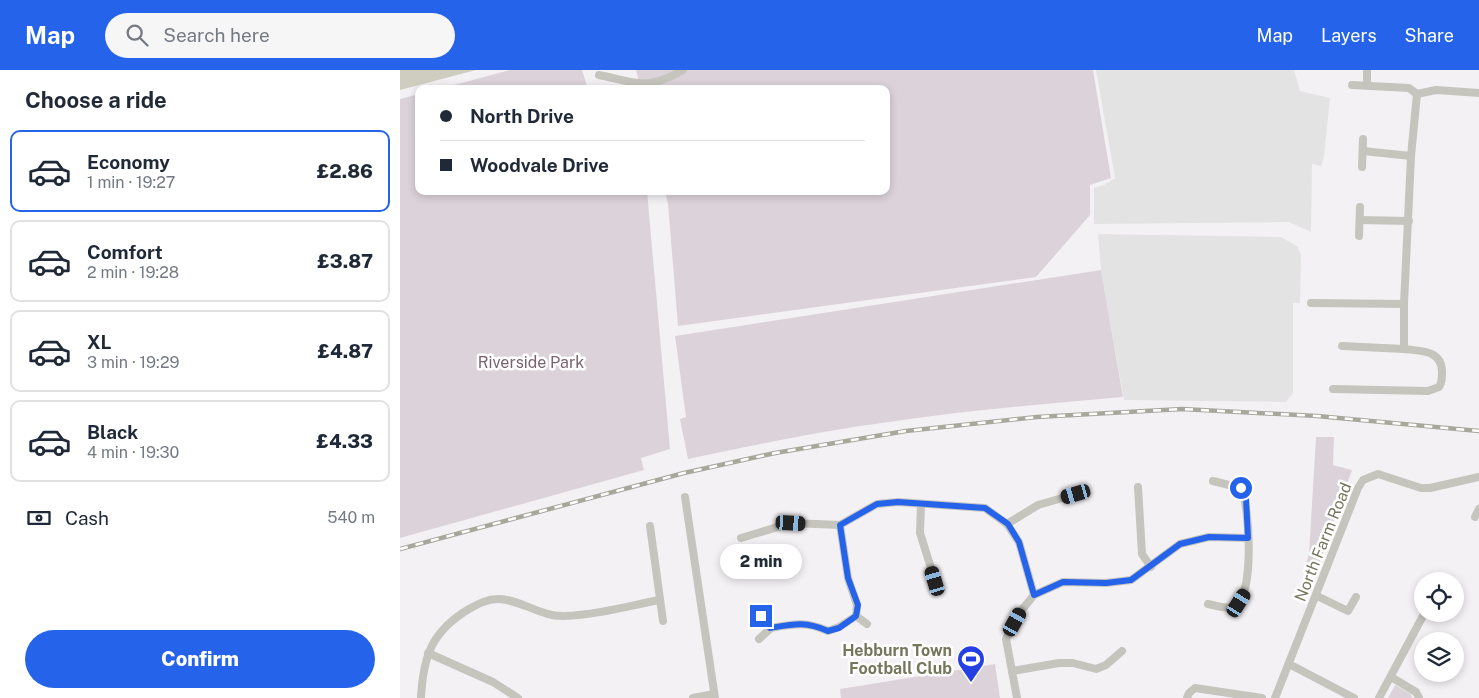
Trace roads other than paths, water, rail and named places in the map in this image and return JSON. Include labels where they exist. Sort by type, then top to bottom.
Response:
[{"type":"street","points":[[599,75],[639,85],[657,83],[683,70]]},
{"type":"street","points":[[1367,70],[1367,86]]},
{"type":"street","points":[[1352,85],[1409,88],[1417,94],[1436,90],[1479,93]]},
{"type":"street","points":[[1404,348],[1404,304],[1411,156],[1417,94]]},
{"type":"street","points":[[1362,167],[1363,138]]},
{"type":"street","points":[[1363,151],[1411,156]]},
{"type":"street","points":[[1359,236],[1360,207]]},
{"type":"street","points":[[1360,220],[1409,222]]},
{"type":"street","points":[[1311,303],[1404,304]]},
{"type":"street","points":[[1333,389],[1428,391],[1439,388],[1442,371],[1438,357],[1432,353],[1404,348],[1342,346]]},
{"type":"street","name":"North Farm Road","points":[[1275,698],[1317,596],[1358,488],[1363,480],[1378,474],[1421,488],[1430,488],[1479,477]]},
{"type":"street","points":[[1208,604],[1225,608],[1239,603],[1245,593],[1248,538],[1246,498],[1241,488],[1213,481]]},
{"type":"street","points":[[1138,488],[1142,554],[1151,567]]},
{"type":"street","points":[[1008,524],[1038,505],[1076,494]]},
{"type":"street","points":[[685,497],[714,696],[693,698]]},
{"type":"street","points":[[740,538],[791,523],[840,525],[877,504],[898,502],[985,508],[1008,524],[1019,542],[1034,595]]},
{"type":"street","points":[[921,505],[920,533],[937,587]]},
{"type":"street","points":[[1475,517],[1479,509]]},
{"type":"street","points":[[759,639],[770,628],[801,623],[812,624],[828,631],[839,628],[856,616],[858,605],[848,578],[840,525]]},
{"type":"street","points":[[650,526],[663,621]]},
{"type":"street","points":[[1017,698],[1006,639],[1021,612],[1034,595],[1063,582],[1106,583],[1131,580],[1180,544],[1209,537],[1248,538]]},
{"type":"street","points":[[1317,596],[1348,611],[1356,597]]},
{"type":"street","points":[[421,698],[422,671],[428,653],[441,630],[459,615],[481,602],[498,599],[563,617],[659,600]]},
{"type":"street","points":[[761,616],[770,628]]},
{"type":"street","points":[[856,616],[867,624]]},
{"type":"street","points":[[1379,698],[1420,622]]},
{"type":"street","points":[[1012,671],[1059,663],[1073,663],[1096,669],[1106,665],[1122,651]]},
{"type":"street","points":[[428,653],[493,682],[518,698]]},
{"type":"street","points":[[1289,664],[1354,698]]},
{"type":"street","points":[[1390,677],[1416,692],[1419,698]]},
{"type":"street","points":[[1187,698],[1195,688],[1262,698]]},
{"type":"railway","points":[[400,549],[684,473],[775,453],[906,431],[1037,417],[1182,409],[1317,416],[1479,431]]},
{"type":"place","name":"Hebburn Town Football Club","points":[[971,683]]},
{"type":"park label","name":"Riverside Park","points":[[531,362]]}]
